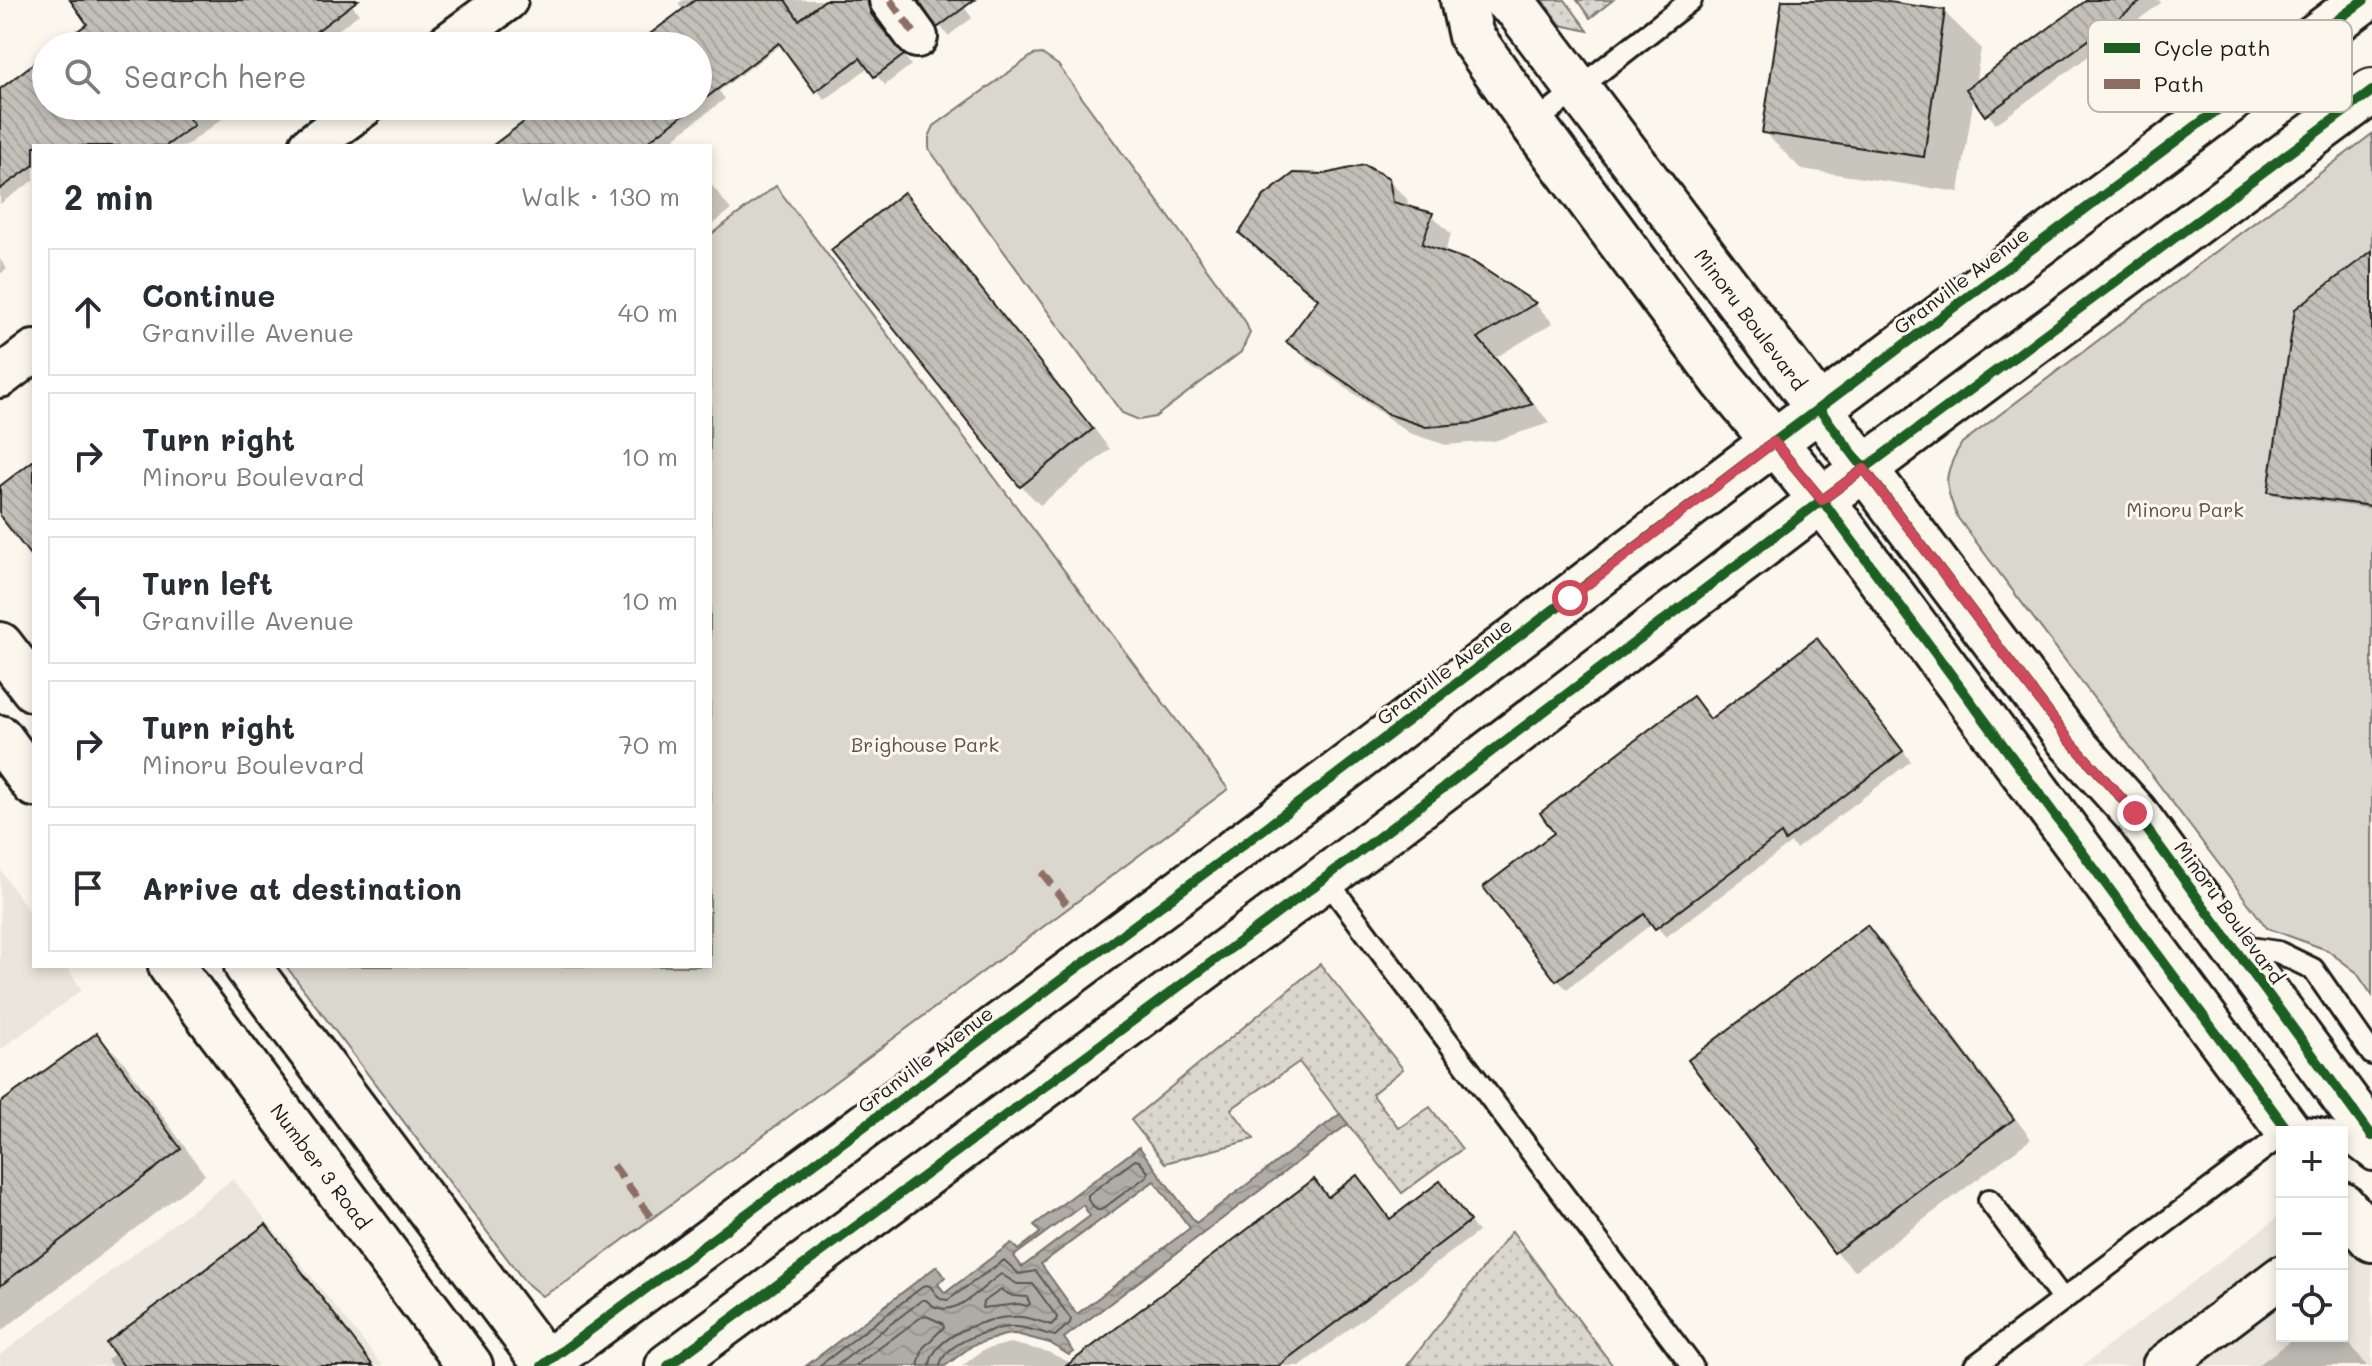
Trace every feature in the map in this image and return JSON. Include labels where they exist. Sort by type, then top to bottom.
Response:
[{"type":"main road","points":[[1463,0],[1471,36],[1533,124],[1723,380],[1822,500],[2282,1126]]},
{"type":"main road","name":"Minoru Boulevard","points":[[1506,0],[1517,8],[2070,741],[2135,813],[2372,1136]]},
{"type":"main road","name":"Granville Avenue","points":[[2337,20],[2364,0]]},
{"type":"main road","points":[[2352,106],[2372,91]]},
{"type":"main road","name":"Granville Avenue","points":[[545,1365],[1318,788],[2215,112]]},
{"type":"main road","points":[[668,1366],[1325,878],[1822,500],[2344,112]]},
{"type":"main road","points":[[0,645],[32,686]]},
{"type":"main road","points":[[0,738],[32,781]]},
{"type":"main road","name":"Number 3 Road","points":[[172,968],[470,1366]]},
{"type":"main road","points":[[248,968],[545,1365]]},
{"type":"street","points":[[464,32],[507,0]]},
{"type":"street","points":[[890,0],[917,37]]},
{"type":"street","points":[[313,144],[345,120]]},
{"type":"street","points":[[0,377],[32,353]]},
{"type":"street","points":[[2163,1366],[2276,1281]]},
{"type":"lane","points":[[1533,124],[1691,0]]},
{"type":"lane","points":[[1325,878],[1692,1366]]},
{"type":"lane","points":[[2232,946],[2278,952],[2313,969],[2372,1054]]},
{"type":"lane","points":[[1975,1366],[2276,1140]]},
{"type":"lane","points":[[2348,1142],[2372,1160]]},
{"type":"lane","points":[[1989,1200],[2063,1300]]},
{"type":"shaded area","points":[[0,869],[32,916],[32,968],[67,968],[82,990],[0,1050]]},
{"type":"shaded area","points":[[233,1179],[383,1366],[0,1366],[0,1355]]},
{"type":"shaded area","points":[[2276,1219],[2276,1342],[2348,1342],[2348,1227],[2372,1255],[2372,1366],[2082,1366]]},
{"type":"green space","points":[[1542,0],[1565,0],[1588,31],[1561,25]]},
{"type":"green space","points":[[1577,0],[1613,0],[1590,18]]},
{"type":"green space","points":[[1042,54],[1058,65],[1245,321],[1250,333],[1241,352],[1155,417],[1139,420],[1122,413],[929,149],[929,137],[934,126],[1033,55]]},
{"type":"green space","name":"Minoru Park","points":[[2372,134],[2372,995],[2356,972],[2327,950],[2267,928],[1958,518],[1947,479],[1951,463],[1962,443]]},
{"type":"green space","name":"Brighouse Park","points":[[776,186],[1228,789],[568,1281],[542,1296],[525,1282],[288,968],[712,968],[712,234]]},
{"type":"green space","points":[[1320,964],[1403,1069],[1372,1094],[1399,1128],[1430,1107],[1462,1149],[1402,1193],[1299,1062],[1231,1109],[1254,1139],[1165,1163],[1131,1120]]},
{"type":"green space","points":[[1512,1231],[1613,1366],[1407,1366]]},
{"type":"water","points":[[1340,1114],[1348,1124],[1064,1338],[1074,1352],[1069,1355],[1050,1343],[1016,1334],[973,1345],[945,1366],[806,1366],[937,1266],[945,1277],[938,1284],[945,1293],[1011,1243],[1018,1250],[1040,1233],[1034,1225],[1139,1147],[1196,1223]],"holes":[[[1154,1181],[1190,1228],[1077,1314],[1041,1264]],[[1083,1205],[1090,1216],[1022,1267],[1014,1256]]]},
{"type":"building","points":[[70,0],[358,0],[316,32],[76,32],[87,24]]},
{"type":"building","points":[[695,0],[785,0],[799,20],[825,0],[867,0],[871,14],[904,55],[874,77],[860,58],[815,92],[779,43],[712,93],[712,32],[653,32]]},
{"type":"building","points":[[918,0],[974,0],[937,28]]},
{"type":"building","points":[[1782,0],[1875,0],[1945,10],[1924,157],[1762,133]]},
{"type":"building","points":[[2087,0],[2143,0],[2116,20],[2088,20],[2088,40],[1985,116],[1966,89]]},
{"type":"building","points":[[32,65],[32,120],[190,120],[194,125],[169,144],[32,144],[32,166],[0,189],[0,89]]},
{"type":"building","points":[[526,120],[676,120],[645,144],[495,144]]},
{"type":"building","points":[[1364,165],[1389,178],[1393,202],[1433,213],[1422,244],[1473,262],[1536,303],[1478,338],[1533,404],[1474,423],[1426,427],[1388,414],[1286,342],[1318,299],[1239,233],[1264,196],[1294,173],[1324,174]]},
{"type":"building","points":[[904,192],[1093,429],[1020,487],[831,250]]},
{"type":"building","points":[[2372,251],[2372,506],[2268,492],[2295,309]]},
{"type":"building","points":[[32,462],[32,557],[0,516],[0,486]]},
{"type":"building","points":[[1817,638],[1903,751],[1785,841],[1781,834],[1655,929],[1644,914],[1556,981],[1483,887],[1554,833],[1540,813],[1693,696],[1710,719]]},
{"type":"building","points":[[1867,925],[2014,1119],[1834,1253],[1688,1060]]},
{"type":"building","points":[[97,1033],[181,1149],[0,1286],[0,1103]]},
{"type":"building","points":[[1357,1175],[1390,1219],[1440,1181],[1470,1221],[1278,1366],[1066,1366],[1314,1179],[1328,1197]]},
{"type":"building","points":[[266,1224],[373,1366],[124,1366],[106,1343]]},
{"type":"marked path","points":[[890,0],[917,37]]},
{"type":"marked path","points":[[1042,872],[1071,910]]},
{"type":"marked path","points":[[613,1165],[654,1221]]},
{"type":"cycle path","points":[[2337,20],[2364,0]]},
{"type":"cycle path","points":[[2352,106],[2372,91]]},
{"type":"cycle path","points":[[542,1366],[1331,779],[2215,112]]},
{"type":"cycle path","points":[[668,1366],[1325,878],[1822,500],[2344,112]]},
{"type":"cycle path","points":[[1819,409],[2070,741],[2135,813],[2372,1136]]},
{"type":"cycle path","points":[[1774,442],[1822,500],[2285,1126]]},
{"type":"route","points":[[1570,598],[1774,442],[1822,500],[1864,469],[2070,741],[2135,813]]}]
